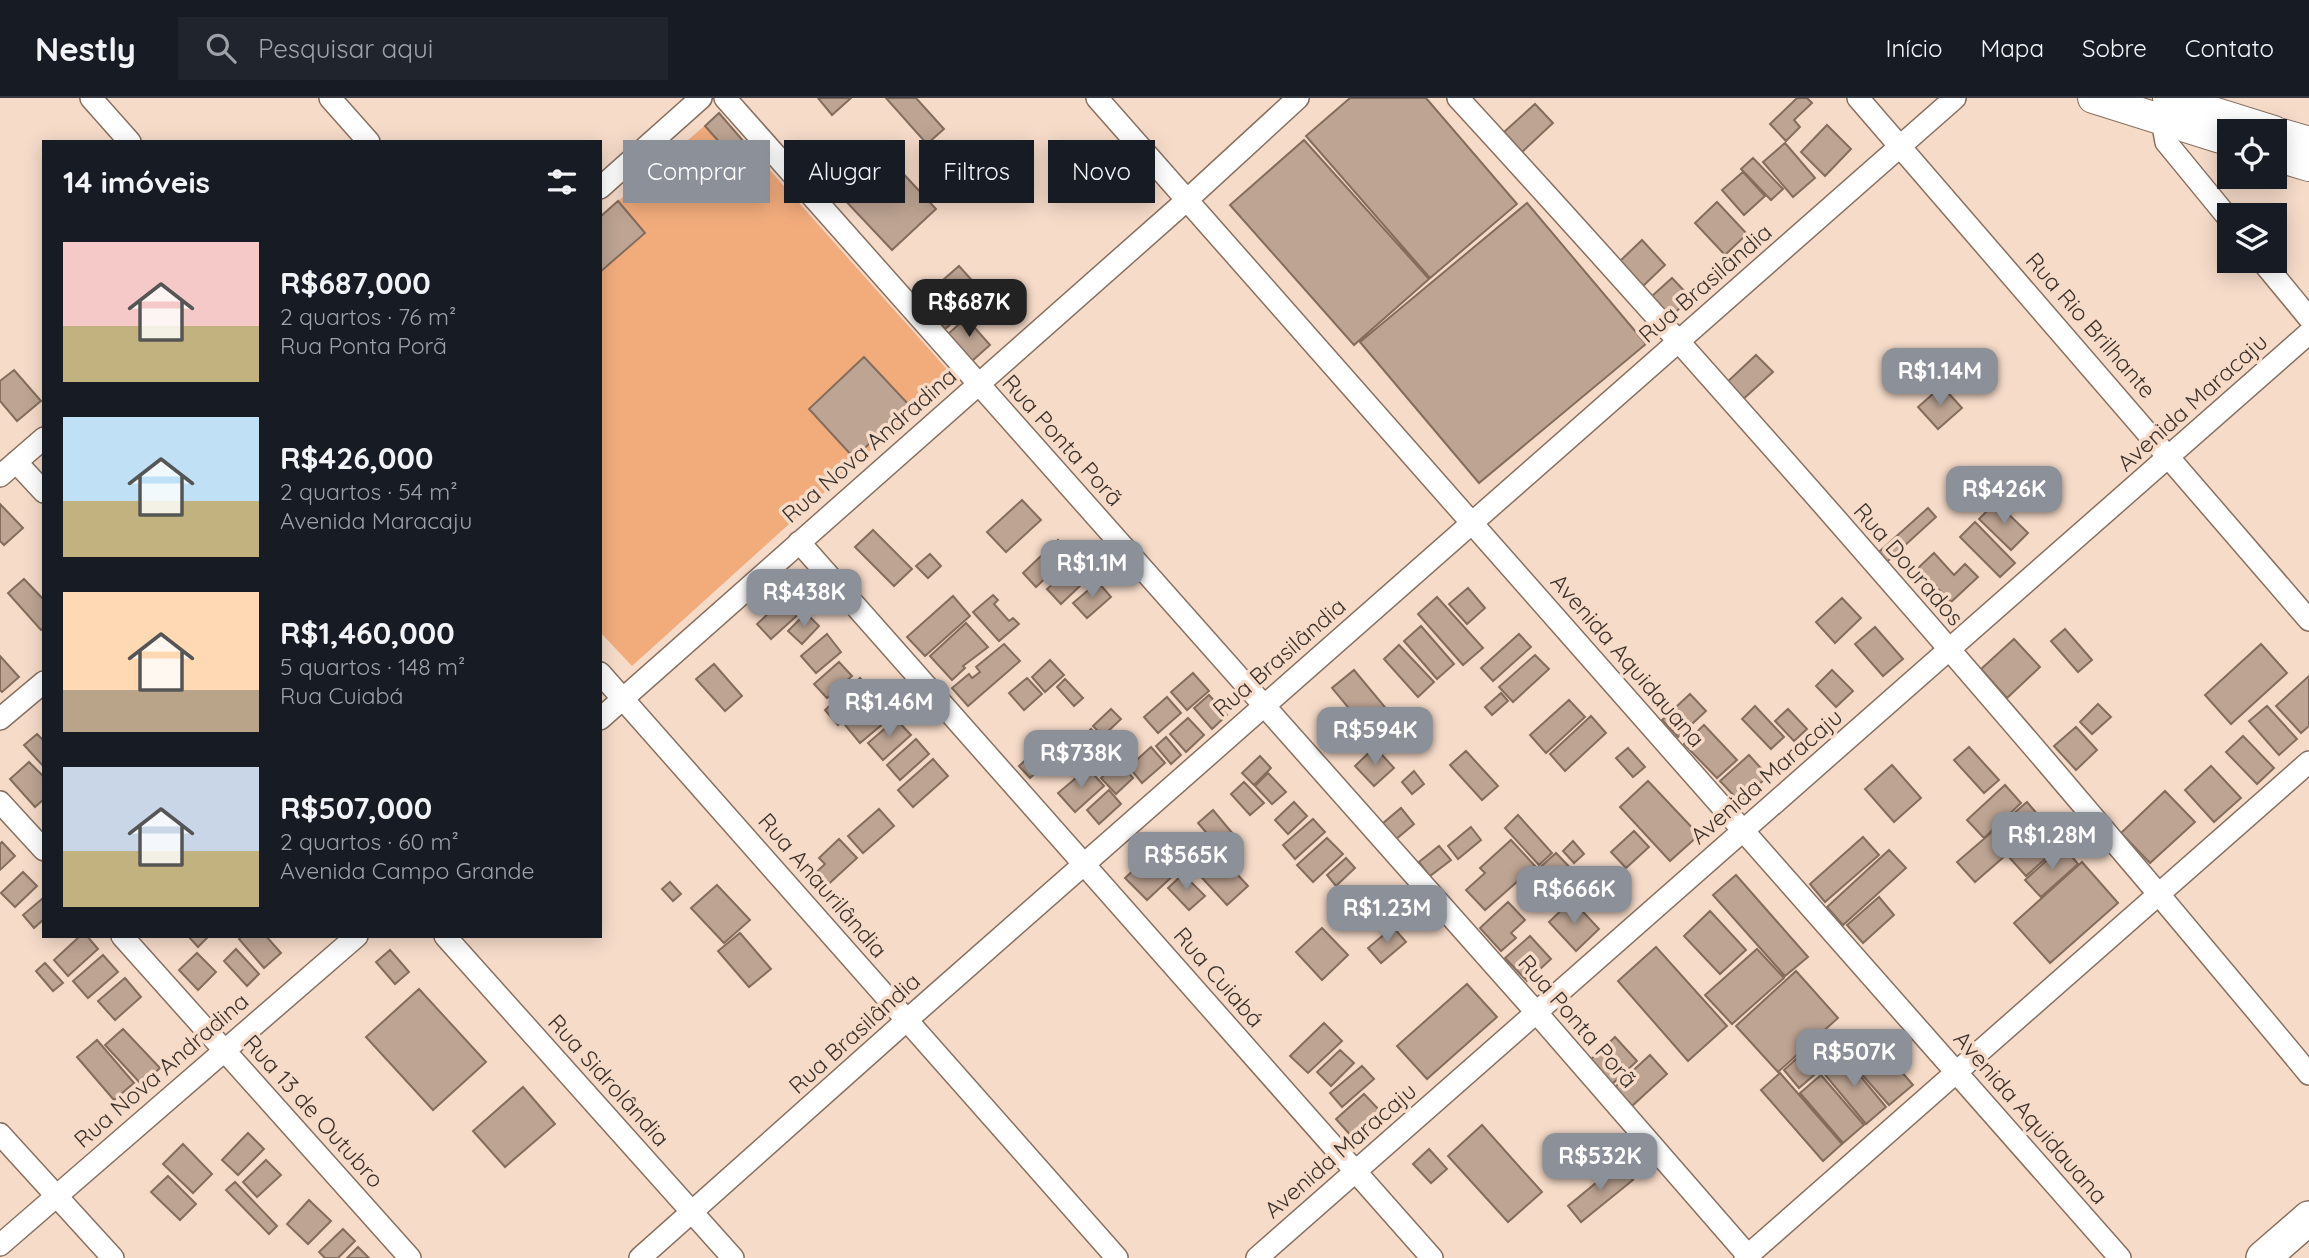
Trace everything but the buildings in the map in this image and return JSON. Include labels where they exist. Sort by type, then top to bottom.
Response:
[{"type":"main road","points":[[2263,1258],[2309,1218]]},
{"type":"street","points":[[91,98],[128,140]]},
{"type":"street","points":[[330,98],[367,140]]},
{"type":"street","points":[[602,186],[701,98]]},
{"type":"street","name":"Rua Ponta Porã","points":[[725,98],[1536,1012],[1747,1257]]},
{"type":"street","name":"Avenida Aquidauana","points":[[1097,98],[2119,1258]]},
{"type":"street","name":"Rua Nova Andradina","points":[[602,717],[1187,200],[1298,98]]},
{"type":"street","name":"Rua Dourados","points":[[1458,98],[1679,341],[1949,650],[2309,1074]]},
{"type":"street","name":"Rua Rio Brilhante","points":[[1858,98],[2309,620]]},
{"type":"street","name":"Rua Brasilândia","points":[[640,1258],[1955,98]]},
{"type":"street","points":[[2093,98],[2165,105],[2224,119]]},
{"type":"street","points":[[2165,105],[2217,134]]},
{"type":"street","points":[[2165,105],[2166,142],[2217,204]]},
{"type":"street","points":[[2287,135],[2309,142]]},
{"type":"street","points":[[2287,160],[2309,166]]},
{"type":"street","points":[[2272,273],[2309,318]]},
{"type":"street","name":"Avenida Maracaju","points":[[1257,1258],[2309,332]]},
{"type":"street","points":[[42,440],[8,469],[42,491]]},
{"type":"street","name":"Rua Cuiabá","points":[[799,542],[1432,1258]]},
{"type":"street","name":"Rua Anaurilândia","points":[[602,675],[1117,1258]]},
{"type":"street","points":[[0,719],[42,684]]},
{"type":"street","points":[[1747,1257],[2309,762]]},
{"type":"street","points":[[0,802],[42,848]]},
{"type":"street","name":"Rua 13 de Outubro","points":[[124,938],[410,1258]]},
{"type":"street","name":"Rua Nova Andradina","points":[[0,1245],[355,938]]},
{"type":"street","name":"Rua Sidrolândia","points":[[447,938],[733,1258]]},
{"type":"street","points":[[0,1134],[113,1258]]},
{"type":"shaded area","points":[[719,113],[743,140],[688,140]]},
{"type":"shaded area","points":[[770,170],[784,186],[784,203],[799,203],[953,376],[632,666],[602,634],[602,215],[623,197],[623,203],[770,203]]}]
